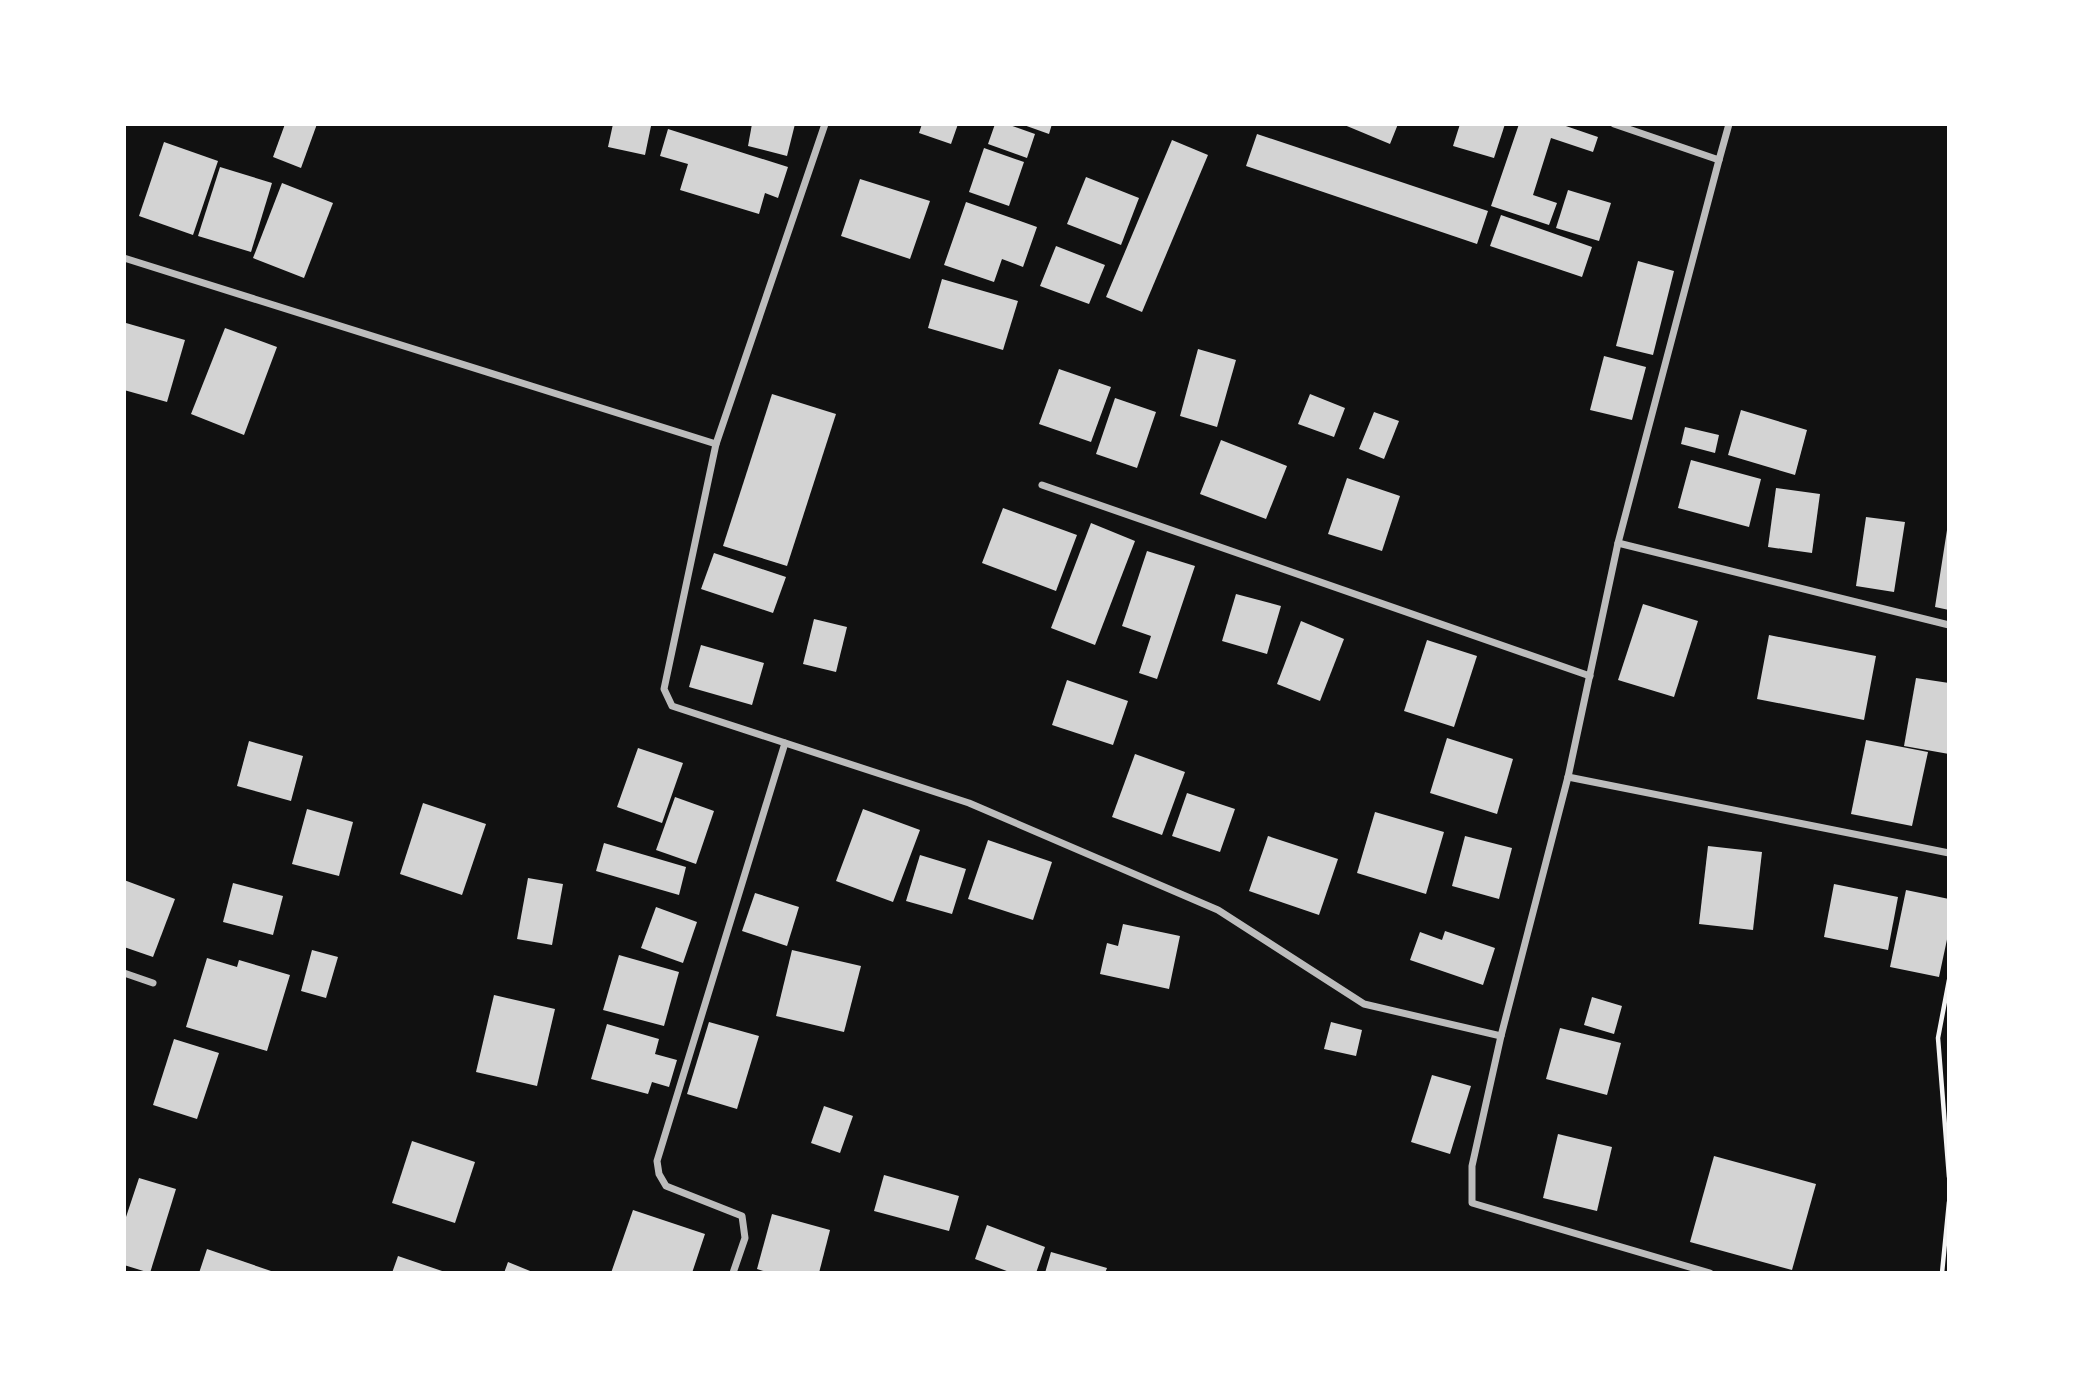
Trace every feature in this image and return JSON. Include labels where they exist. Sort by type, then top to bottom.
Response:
[{"type":"street","points":[[825,124],[716,444],[664,689],[672,706],[969,803],[1218,910],[1364,1004],[1501,1035]]},
{"type":"street","points":[[1614,124],[1719,160]]},
{"type":"street","points":[[1710,1273],[1472,1203],[1472,1166],[1501,1035],[1568,777],[1619,543],[1730,124]]},
{"type":"street","points":[[124,258],[716,444]]},
{"type":"street","points":[[1042,485],[1591,676]]},
{"type":"street","points":[[1619,543],[1949,625]]},
{"type":"street","points":[[733,1273],[745,1238],[742,1216],[666,1186],[659,1174],[657,1161],[785,743]]},
{"type":"street","points":[[1568,777],[1949,853]]},
{"type":"street","points":[[124,973],[153,983]]},
{"type":"path","points":[[1949,980],[1938,1038],[1949,1177]]},
{"type":"path","points":[[1942,1273],[1949,1202]]},
{"type":"building","points":[[285,124],[317,124],[301,168],[273,157]]},
{"type":"building","points":[[613,124],[651,126],[645,155],[608,147]]},
{"type":"building","points":[[752,124],[795,124],[787,156],[748,146]]},
{"type":"building","points":[[922,124],[958,124],[951,144],[919,133]]},
{"type":"building","points":[[995,124],[1007,124],[1035,134],[1027,158],[988,144]]},
{"type":"building","points":[[1021,124],[1052,124],[1049,134]]},
{"type":"building","points":[[1342,124],[1398,124],[1390,144]]},
{"type":"building","points":[[1460,124],[1505,124],[1494,158],[1453,146]]},
{"type":"building","points":[[1519,124],[1560,124],[1598,137],[1593,152],[1551,138],[1533,195],[1557,203],[1549,225],[1491,206]]},
{"type":"building","points":[[668,129],[788,167],[778,198],[765,193],[759,214],[680,190],[688,164],[660,156]]},
{"type":"building","points":[[1257,134],[1488,211],[1477,244],[1246,166]]},
{"type":"building","points":[[1172,140],[1208,155],[1142,312],[1106,297]]},
{"type":"building","points":[[164,142],[218,161],[193,235],[139,216]]},
{"type":"building","points":[[984,148],[1024,162],[1009,206],[969,192]]},
{"type":"building","points":[[220,167],[272,183],[251,252],[198,236]]},
{"type":"building","points":[[1086,177],[1139,198],[1121,245],[1067,224]]},
{"type":"building","points":[[860,179],[930,201],[910,259],[841,236]]},
{"type":"building","points":[[282,183],[333,203],[304,278],[253,258]]},
{"type":"building","points":[[1568,190],[1611,203],[1599,241],[1556,228]]},
{"type":"building","points":[[966,202],[1037,227],[1023,267],[1002,259],[994,282],[944,265]]},
{"type":"building","points":[[1501,215],[1592,247],[1582,277],[1490,246]]},
{"type":"building","points":[[1056,246],[1105,265],[1089,304],[1040,286]]},
{"type":"building","points":[[1638,261],[1674,271],[1653,355],[1616,346]]},
{"type":"building","points":[[942,279],[1018,301],[1003,350],[928,328]]},
{"type":"building","points":[[126,323],[185,340],[167,402],[124,390]]},
{"type":"building","points":[[225,328],[277,347],[244,435],[191,414]]},
{"type":"building","points":[[1198,349],[1236,360],[1217,427],[1180,416]]},
{"type":"building","points":[[1604,356],[1646,367],[1632,420],[1590,410]]},
{"type":"building","points":[[1059,369],[1111,387],[1091,442],[1039,424]]},
{"type":"building","points":[[772,394],[836,414],[787,566],[723,546]]},
{"type":"building","points":[[1310,394],[1345,408],[1334,437],[1298,424]]},
{"type":"building","points":[[1115,398],[1156,412],[1137,468],[1096,454]]},
{"type":"building","points":[[1741,410],[1807,430],[1795,475],[1728,455]]},
{"type":"building","points":[[1374,412],[1399,421],[1384,459],[1359,449]]},
{"type":"building","points":[[1685,427],[1719,435],[1715,453],[1681,444]]},
{"type":"building","points":[[1221,440],[1287,466],[1266,519],[1200,494]]},
{"type":"building","points":[[1691,460],[1761,479],[1749,527],[1678,508]]},
{"type":"building","points":[[1347,478],[1400,496],[1382,551],[1328,534]]},
{"type":"building","points":[[1776,488],[1820,494],[1812,553],[1768,547]]},
{"type":"building","points":[[1003,508],[1077,535],[1056,591],[982,563]]},
{"type":"building","points":[[1866,517],[1905,522],[1894,592],[1856,586]]},
{"type":"building","points":[[1091,523],[1135,541],[1095,645],[1051,628]]},
{"type":"building","points":[[1949,530],[1949,610],[1935,607]]},
{"type":"building","points":[[1147,551],[1195,566],[1157,679],[1139,673],[1151,636],[1122,626]]},
{"type":"building","points":[[714,553],[786,577],[773,613],[701,589]]},
{"type":"building","points":[[1236,594],[1281,606],[1267,654],[1222,641]]},
{"type":"building","points":[[1643,604],[1698,621],[1674,697],[1618,680]]},
{"type":"building","points":[[814,619],[847,627],[836,672],[803,664]]},
{"type":"building","points":[[1301,621],[1344,639],[1320,701],[1277,684]]},
{"type":"building","points":[[1769,635],[1876,656],[1864,720],[1757,699]]},
{"type":"building","points":[[1427,640],[1477,656],[1454,727],[1404,711]]},
{"type":"building","points":[[701,645],[764,663],[752,705],[689,687]]},
{"type":"building","points":[[1916,678],[1949,683],[1949,754],[1904,746]]},
{"type":"building","points":[[1067,680],[1128,701],[1113,745],[1052,725]]},
{"type":"building","points":[[1447,738],[1513,759],[1497,814],[1430,793]]},
{"type":"building","points":[[1866,740],[1928,752],[1912,826],[1851,814]]},
{"type":"building","points":[[249,741],[303,756],[291,801],[237,786]]},
{"type":"building","points":[[638,748],[683,763],[662,823],[617,807]]},
{"type":"building","points":[[1135,754],[1185,772],[1162,835],[1112,817]]},
{"type":"building","points":[[1187,793],[1235,809],[1220,852],[1172,836]]},
{"type":"building","points":[[675,797],[714,811],[696,864],[656,850]]},
{"type":"building","points":[[423,803],[486,824],[462,895],[400,874]]},
{"type":"building","points":[[307,809],[353,822],[339,876],[292,864]]},
{"type":"building","points":[[863,809],[920,830],[893,902],[836,881]]},
{"type":"building","points":[[1375,812],[1444,832],[1426,894],[1357,873]]},
{"type":"building","points":[[1268,836],[1338,859],[1319,915],[1249,891]]},
{"type":"building","points":[[1465,836],[1512,848],[1499,899],[1452,886]]},
{"type":"building","points":[[988,840],[1052,862],[1033,920],[968,899]]},
{"type":"building","points":[[604,843],[686,867],[679,895],[596,871]]},
{"type":"building","points":[[1708,846],[1762,852],[1753,930],[1699,924]]},
{"type":"building","points":[[920,855],[966,869],[952,914],[906,901]]},
{"type":"building","points":[[528,878],[563,884],[552,945],[517,939]]},
{"type":"building","points":[[124,880],[175,899],[153,957],[124,947]]},
{"type":"building","points":[[233,883],[283,896],[273,935],[223,922]]},
{"type":"building","points":[[1834,884],[1898,897],[1888,950],[1824,937]]},
{"type":"building","points":[[1906,890],[1949,899],[1949,930],[1939,977],[1890,967]]},
{"type":"building","points":[[755,893],[799,907],[787,946],[742,931]]},
{"type":"building","points":[[656,907],[697,922],[683,963],[641,948]]},
{"type":"building","points":[[1123,924],[1180,936],[1169,989],[1100,974],[1107,943],[1118,946]]},
{"type":"building","points":[[1445,931],[1495,948],[1483,985],[1410,960],[1420,932],[1442,940]]},
{"type":"building","points":[[312,950],[338,957],[326,998],[301,991]]},
{"type":"building","points":[[792,950],[861,966],[844,1032],[776,1016]]},
{"type":"building","points":[[619,955],[679,972],[664,1026],[603,1010]]},
{"type":"building","points":[[207,958],[237,967],[239,960],[290,975],[267,1051],[186,1027]]},
{"type":"building","points":[[494,995],[555,1009],[537,1086],[476,1072]]},
{"type":"building","points":[[1592,997],[1622,1006],[1614,1034],[1584,1025]]},
{"type":"building","points":[[709,1022],[759,1036],[737,1109],[687,1094]]},
{"type":"building","points":[[1331,1022],[1362,1030],[1356,1056],[1324,1049]]},
{"type":"building","points":[[607,1024],[659,1039],[655,1054],[677,1060],[669,1087],[652,1082],[648,1094],[591,1079]]},
{"type":"building","points":[[1560,1028],[1621,1043],[1607,1095],[1546,1079]]},
{"type":"building","points":[[174,1039],[219,1053],[197,1119],[153,1105]]},
{"type":"building","points":[[1432,1075],[1471,1086],[1450,1154],[1411,1142]]},
{"type":"building","points":[[824,1106],[853,1116],[840,1153],[811,1143]]},
{"type":"building","points":[[1558,1134],[1612,1147],[1597,1211],[1543,1198]]},
{"type":"building","points":[[412,1141],[475,1162],[455,1223],[392,1203]]},
{"type":"building","points":[[1714,1156],[1816,1184],[1792,1270],[1690,1242]]},
{"type":"building","points":[[884,1175],[959,1196],[949,1231],[874,1211]]},
{"type":"building","points":[[139,1178],[176,1189],[150,1273],[124,1265],[124,1223]]},
{"type":"building","points":[[633,1210],[705,1234],[692,1273],[611,1273]]},
{"type":"building","points":[[772,1214],[830,1230],[819,1273],[770,1273],[757,1269]]},
{"type":"building","points":[[987,1225],[1045,1247],[1036,1273],[1012,1273],[975,1259]]},
{"type":"building","points":[[207,1249],[274,1272],[274,1273],[199,1273]]},
{"type":"building","points":[[1051,1252],[1107,1268],[1105,1273],[1045,1273]]},
{"type":"building","points":[[398,1256],[445,1272],[392,1273]]},
{"type":"building","points":[[508,1262],[535,1273],[504,1273]]}]
